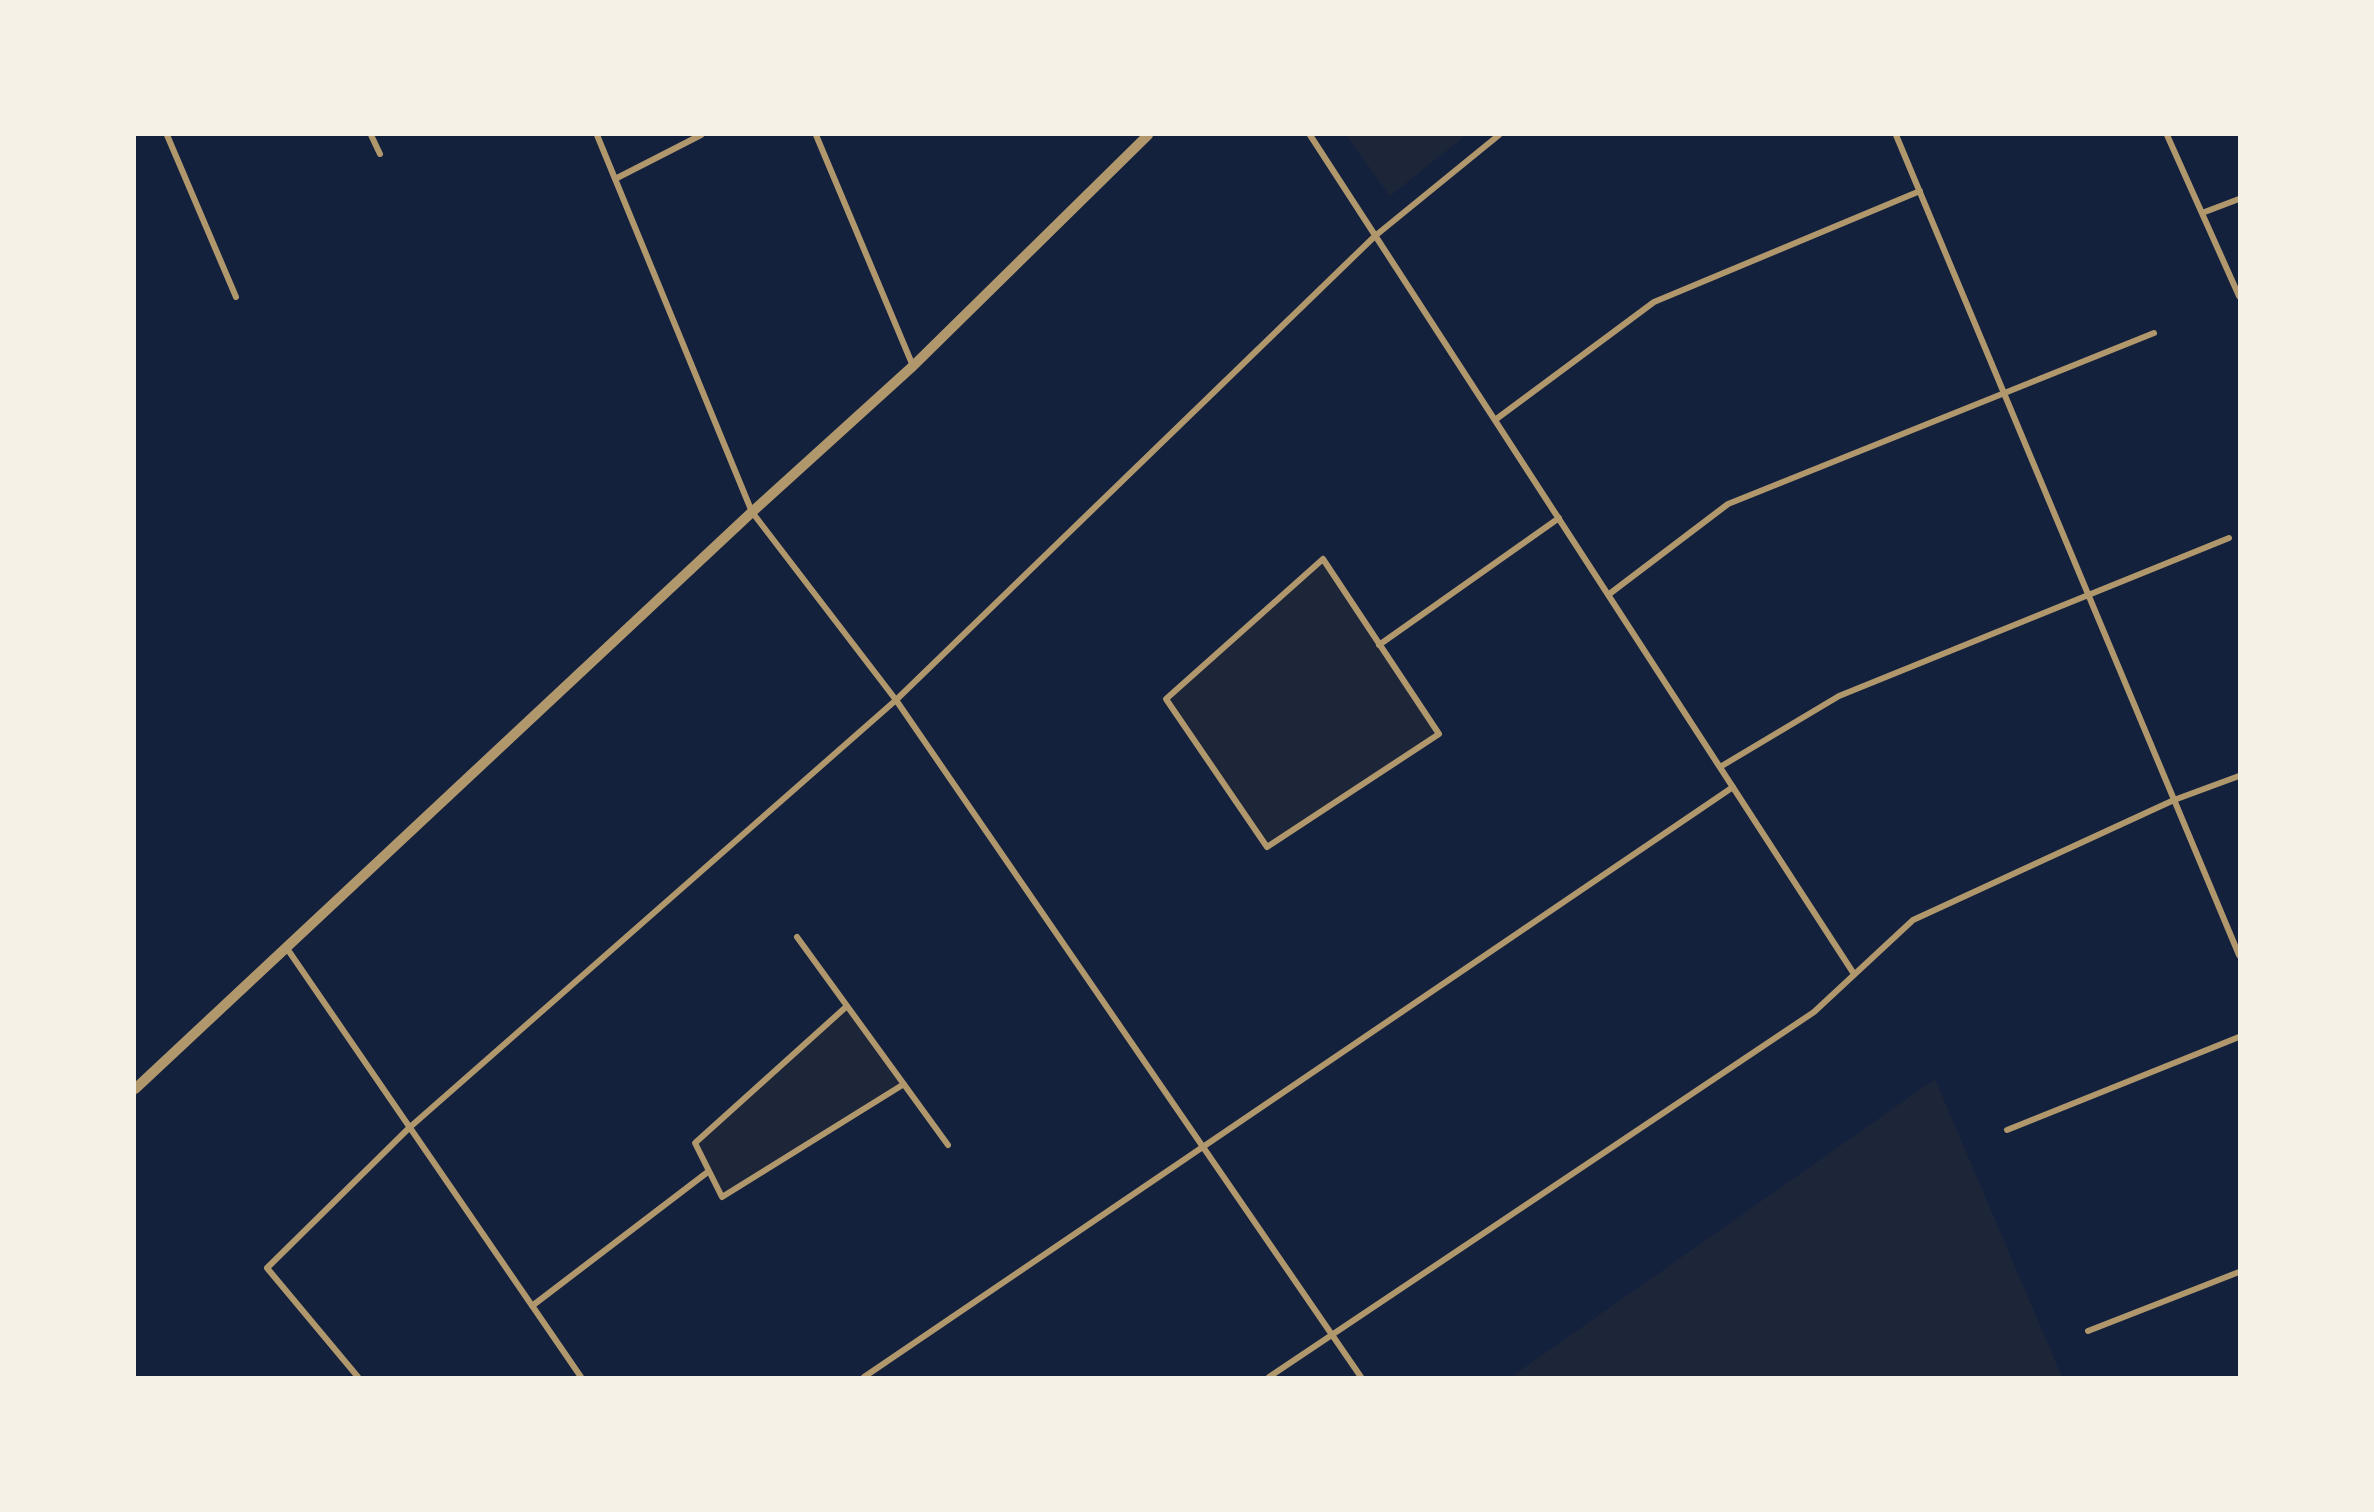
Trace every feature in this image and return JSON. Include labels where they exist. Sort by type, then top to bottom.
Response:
[{"type":"street","points":[[167,135],[236,297]]},
{"type":"street","points":[[371,135],[380,154]]},
{"type":"street","points":[[597,135],[752,512],[896,700],[1361,1377]]},
{"type":"street","points":[[615,179],[701,135]]},
{"type":"street","points":[[816,135],[913,366]]},
{"type":"street","points":[[135,1089],[752,512],[913,366],[1148,135]]},
{"type":"street","points":[[1310,135],[1854,974]]},
{"type":"street","points":[[358,1377],[267,1268],[409,1128],[896,700],[1375,236],[1499,135]]},
{"type":"street","points":[[1896,135],[2239,955]]},
{"type":"street","points":[[2167,135],[2239,296]]},
{"type":"street","points":[[1495,420],[1654,302],[1920,191]]},
{"type":"street","points":[[2202,213],[2239,199]]},
{"type":"street","points":[[1608,595],[1728,504],[2154,333]]},
{"type":"street","points":[[1379,645],[1559,519]]},
{"type":"street","points":[[1720,767],[1839,696],[2229,538]]},
{"type":"street","points":[[1323,560],[1379,645],[1439,734],[1267,848],[1166,699],[1323,560]]},
{"type":"street","points":[[1269,1377],[1814,1012],[1913,920],[2174,800],[2239,776]]},
{"type":"street","points":[[864,1377],[1733,787]]},
{"type":"street","points":[[797,937],[948,1145]]},
{"type":"street","points":[[286,947],[581,1377]]},
{"type":"street","points":[[847,1006],[695,1143],[722,1197],[903,1084]]},
{"type":"street","points":[[2007,1130],[2239,1037]]},
{"type":"street","points":[[532,1306],[709,1171]]},
{"type":"street","points":[[2088,1331],[2239,1272]]},
{"type":"shaded area","points":[[1346,135],[1466,135],[1390,196]]},
{"type":"shaded area","points":[[1323,563],[1436,734],[1268,845],[1170,699]]},
{"type":"shaded area","points":[[847,1008],[902,1084],[723,1195],[697,1143]]},
{"type":"shaded area","points":[[1935,1079],[2062,1377],[1511,1377]]}]
